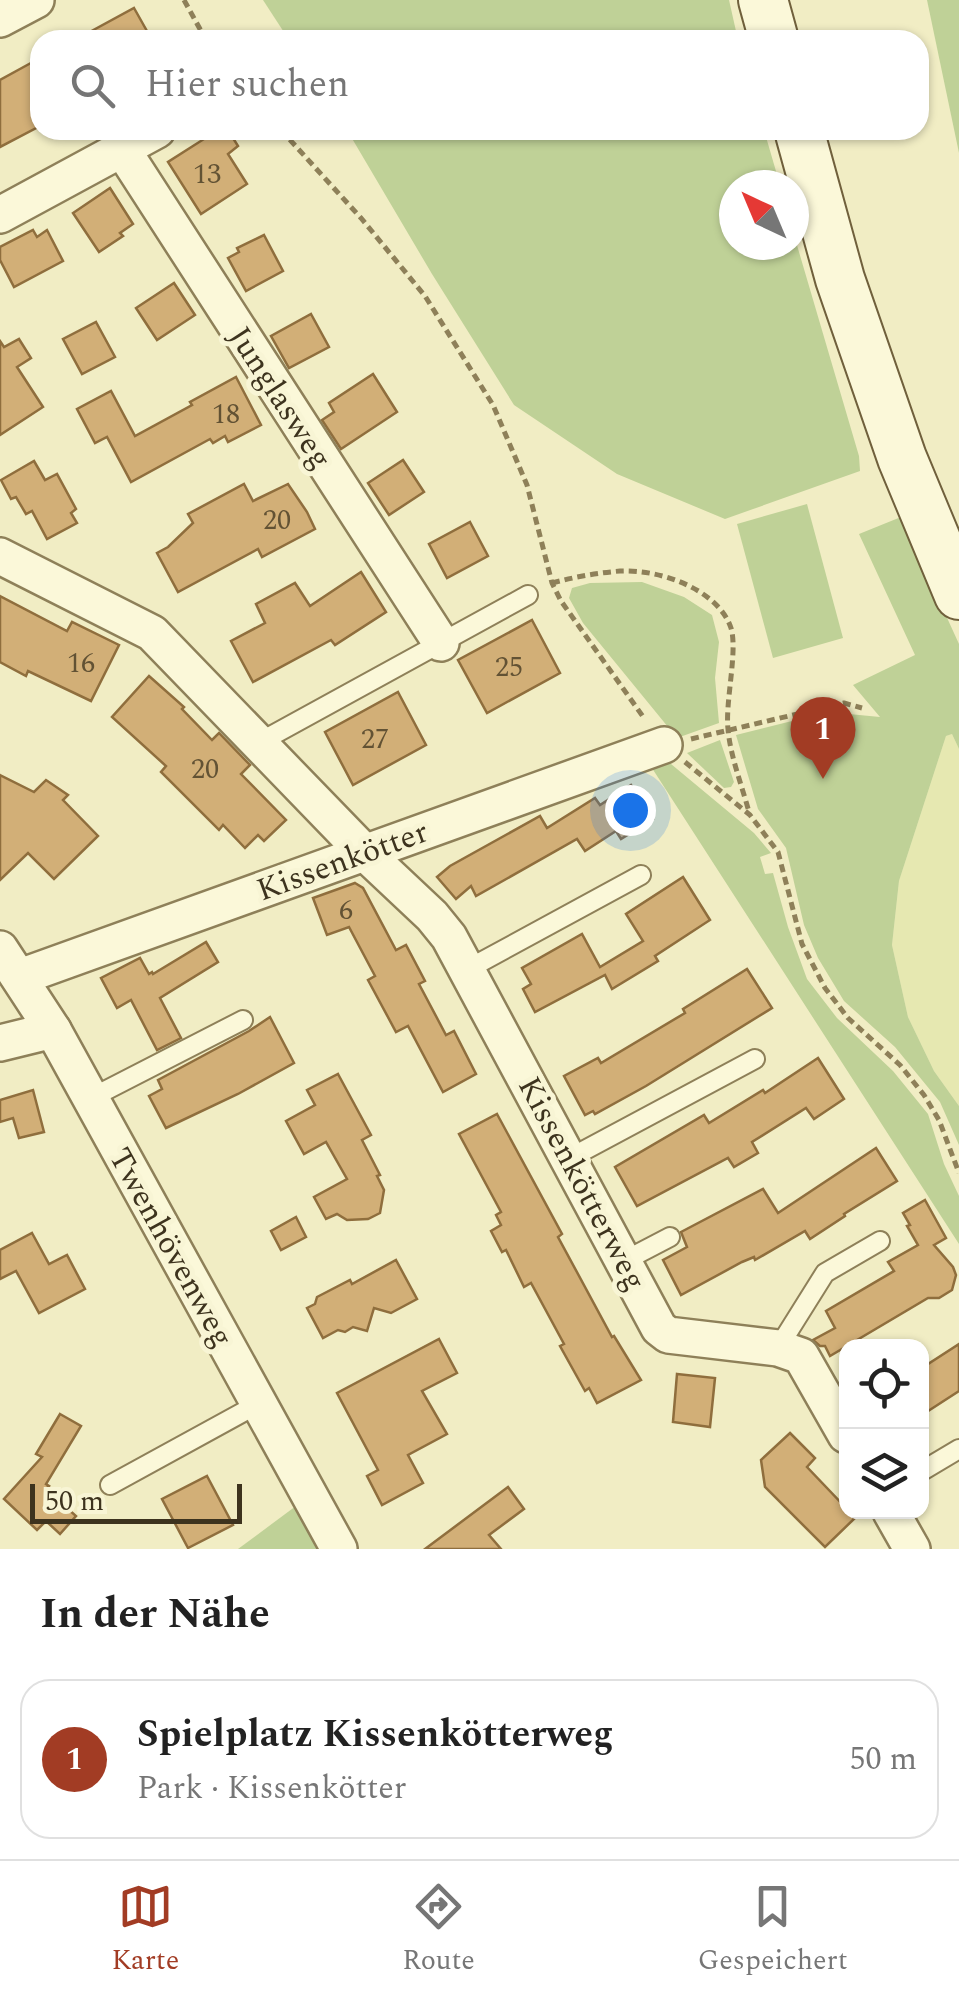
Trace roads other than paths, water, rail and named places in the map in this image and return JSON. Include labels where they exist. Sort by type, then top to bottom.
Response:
[{"type":"main road","points":[[763,0],[771,30]]},
{"type":"main road","points":[[802,140],[858,332],[902,458],[959,596]]},
{"type":"street","points":[[0,19],[36,0]]},
{"type":"street","points":[[0,215],[139,140]]},
{"type":"street","name":"Junglasweg","points":[[122,149],[441,644]]},
{"type":"street","name":"Kissenkötterweg","points":[[0,556],[152,632],[450,937],[659,1328],[668,1335],[778,1348]]},
{"type":"street","name":"Kissenkötter","points":[[10,963],[364,852],[664,746]]},
{"type":"street","name":"Twenhövenweg","points":[[10,963],[53,1030],[340,1549]]},
{"type":"street","points":[[0,1043],[53,1030]]},
{"type":"street","points":[[778,1348],[801,1356],[843,1429]]},
{"type":"street","points":[[895,1519],[912,1549]]},
{"type":"lane","points":[[260,742],[528,595]]},
{"type":"lane","points":[[468,969],[642,876]]},
{"type":"lane","points":[[90,1098],[243,1020]]},
{"type":"lane","points":[[570,1158],[756,1059]]},
{"type":"lane","points":[[624,1261],[670,1237]]},
{"type":"lane","points":[[778,1348],[825,1273],[880,1241]]},
{"type":"lane","points":[[110,1486],[258,1404]]},
{"type":"lane","points":[[929,1467],[959,1449]]},
{"type":"place","name":"Spielplatz Kissenkötterweg","points":[[823,779]]}]
